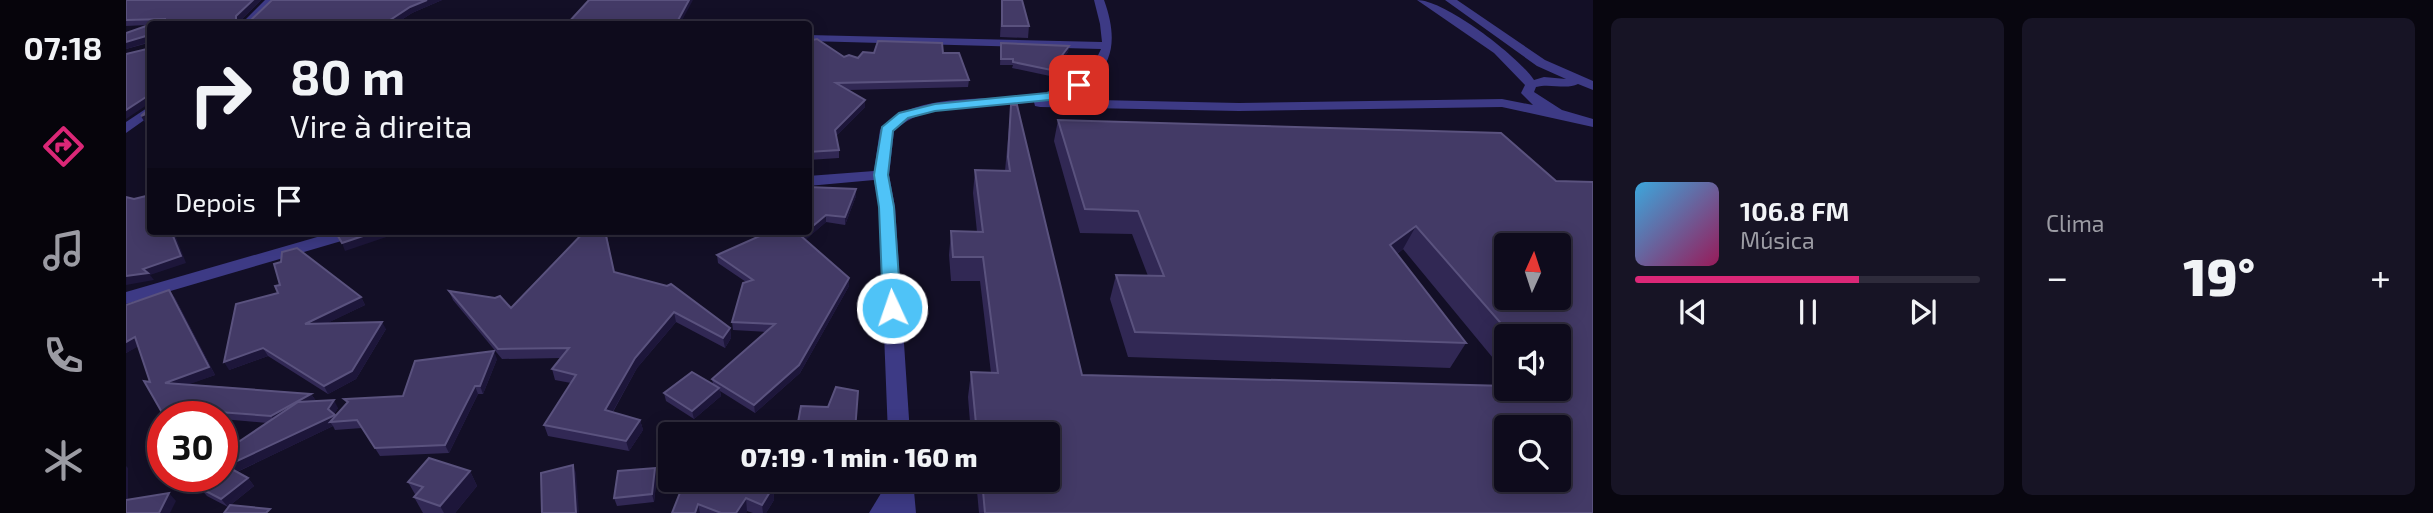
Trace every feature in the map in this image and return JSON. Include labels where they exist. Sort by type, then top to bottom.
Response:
[{"type":"street","points":[[249,21],[271,0]]},
{"type":"street","points":[[898,422],[887,207],[881,175],[887,130],[904,116],[935,108],[1049,96],[1079,85],[1100,68],[1108,46],[1100,0]]},
{"type":"street","points":[[1422,0],[1525,72],[1536,103],[1558,114]]},
{"type":"street","points":[[1450,0],[1541,63],[1593,87]]},
{"type":"street","points":[[812,38],[1108,46]]},
{"type":"street","points":[[1502,103],[1529,89],[1557,81],[1593,87]]},
{"type":"street","points":[[995,102],[1239,107],[1502,103],[1593,123]]},
{"type":"street","points":[[126,129],[147,112]]},
{"type":"street","points":[[812,181],[881,175]]},
{"type":"street","points":[[126,298],[342,235]]},
{"type":"street","points":[[881,513],[895,492]]},
{"type":"street","points":[[902,492],[904,513]]},
{"type":"building","points":[[126,0],[253,0],[236,16],[236,20],[251,20],[272,0],[427,0],[389,21],[126,20]]},
{"type":"building","points":[[589,0],[689,0],[678,21],[570,21]]},
{"type":"building","points":[[1002,0],[1022,0],[1029,26],[1002,26]]},
{"type":"building","points":[[147,26],[147,37],[126,42],[126,33]]},
{"type":"building","points":[[817,39],[844,57],[849,55],[858,58],[863,52],[874,53],[878,41],[942,43],[943,53],[959,53],[969,80],[836,83],[865,100],[835,130],[839,150],[812,152],[812,40]]},
{"type":"building","points":[[1001,43],[1069,46],[1051,70],[1013,62],[1013,59],[1001,59]]},
{"type":"building","points":[[147,49],[147,101],[146,97],[126,110],[126,54]]},
{"type":"building","points":[[1011,105],[1017,105],[1082,375],[1494,386],[1494,401],[1571,401],[1571,324],[1502,324],[1416,226],[1390,245],[1466,343],[1135,332],[1116,275],[1164,276],[1138,211],[1085,209],[1058,120],[1501,133],[1556,181],[1593,182],[1593,513],[985,513],[983,492],[1060,492],[1060,422],[976,422],[971,372],[998,373],[983,257],[953,257],[951,231],[983,232],[975,170],[1010,171],[1008,157]]},
{"type":"building","points":[[812,187],[856,189],[845,217],[826,215],[812,227]]},
{"type":"building","points":[[147,196],[147,235],[173,235],[181,256],[143,269],[148,273],[126,276],[126,197],[134,199]]},
{"type":"building","points":[[342,235],[366,235],[342,243],[338,236]]},
{"type":"building","points":[[581,235],[606,235],[614,272],[667,286],[671,284],[730,328],[723,338],[674,312],[635,358],[605,410],[640,420],[626,441],[544,425],[576,375],[552,369],[569,348],[498,349],[449,291],[495,298],[500,296],[511,308]]},
{"type":"building","points":[[762,235],[802,235],[849,278],[799,365],[754,405],[712,379],[775,324],[732,322],[743,283],[753,280],[717,255]]},
{"type":"building","points":[[297,248],[361,297],[305,324],[382,322],[352,371],[324,386],[263,348],[224,362],[236,304],[278,293],[275,286],[280,285],[274,264],[281,262],[282,252]]},
{"type":"building","points":[[169,290],[209,367],[165,383],[311,394],[271,416],[238,414],[238,401],[155,401],[144,381],[150,382],[135,337],[126,342],[126,305]]},
{"type":"building","points":[[494,351],[480,386],[475,386],[445,445],[375,448],[357,420],[330,422],[348,402],[344,399],[403,396],[415,361]]},
{"type":"building","points":[[692,372],[719,388],[692,411],[664,393]]},
{"type":"building","points":[[836,387],[858,391],[856,422],[798,422],[801,406],[828,407]]},
{"type":"building","points":[[334,400],[328,409],[335,415],[238,460],[238,442],[298,402]]},
{"type":"building","points":[[429,458],[470,471],[440,506],[414,497],[423,487],[408,482]]},
{"type":"building","points":[[573,465],[576,513],[542,513],[541,473]]},
{"type":"building","points":[[655,468],[652,494],[614,498],[618,471]]},
{"type":"building","points":[[238,472],[248,478],[238,486]]},
{"type":"building","points":[[208,492],[230,492],[221,499]]},
{"type":"building","points":[[680,492],[770,492],[762,505],[746,498],[736,513],[721,513],[698,504],[695,513],[672,513]]},
{"type":"building","points":[[169,493],[159,513],[126,513],[126,500]]},
{"type":"building","points":[[230,505],[270,509],[266,513],[224,513]]},
{"type":"route","points":[[892,308],[887,207],[881,175],[887,130],[904,116],[935,108],[1049,96],[1079,85]]}]
